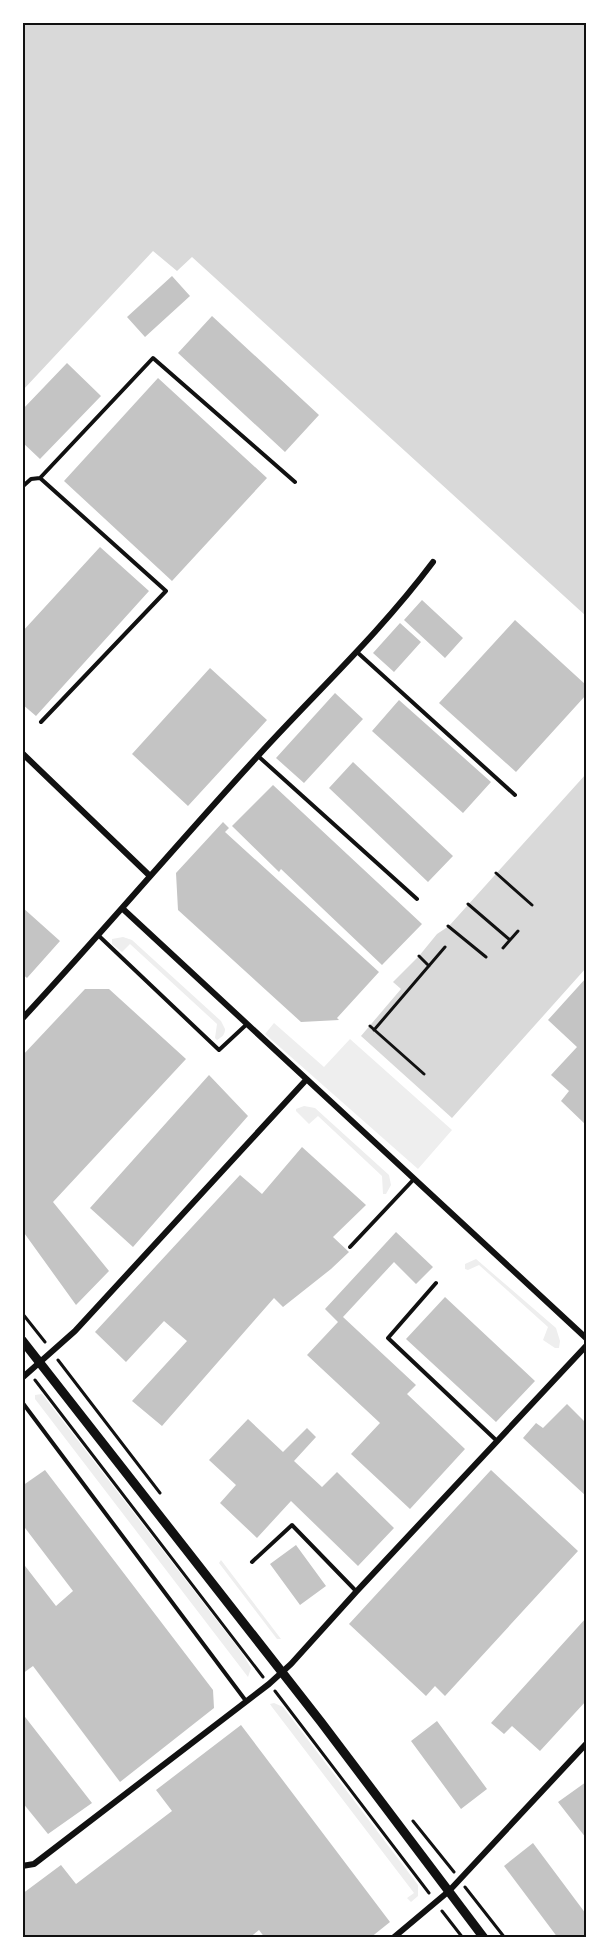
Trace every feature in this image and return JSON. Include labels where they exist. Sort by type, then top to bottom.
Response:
[{"type":"street","points":[[22,1019],[99,936],[258,756],[404,601],[432,562]]},
{"type":"street","points":[[22,753],[150,876]]},
{"type":"street","points":[[123,909],[586,1338]]},
{"type":"street","points":[[22,1378],[75,1331],[306,1080]]},
{"type":"street","points":[[22,1340],[321,1722],[484,1938]]},
{"type":"street","points":[[22,1866],[34,1864],[269,1684],[291,1664],[586,1346]]},
{"type":"street","points":[[393,1938],[449,1892],[586,1744]]},
{"type":"lane","points":[[22,487],[31,479],[40,478],[153,358],[295,482]]},
{"type":"lane","points":[[40,478],[166,591],[41,722]]},
{"type":"lane","points":[[357,652],[515,795]]},
{"type":"lane","points":[[258,756],[417,899]]},
{"type":"lane","points":[[99,936],[219,1050],[247,1024]]},
{"type":"lane","points":[[350,1247],[414,1179]]},
{"type":"lane","points":[[436,1283],[388,1338],[497,1441]]},
{"type":"lane","points":[[22,1402],[246,1701]]},
{"type":"lane","points":[[252,1562],[292,1525],[357,1592]]},
{"type":"path","points":[[496,873],[532,905]]},
{"type":"path","points":[[468,904],[510,940]]},
{"type":"path","points":[[448,926],[486,957]]},
{"type":"path","points":[[503,948],[518,931]]},
{"type":"path","points":[[374,1030],[445,947]]},
{"type":"path","points":[[419,956],[429,966]]},
{"type":"path","points":[[370,1026],[424,1074]]},
{"type":"path","points":[[29,1372],[463,1938]]},
{"type":"shaded area","points":[[23,22],[586,23],[586,616],[192,257],[177,271],[153,251],[23,390]]},
{"type":"shaded area","points":[[586,774],[586,968],[452,1118],[361,1036],[401,989],[393,982],[437,934],[449,926]]},
{"type":"shaded area","points":[[123,937],[132,940],[221,1021],[225,1029],[222,1037],[217,1040],[215,1038],[217,1024],[130,944],[122,952],[112,944],[112,939]]},
{"type":"shaded area","points":[[274,1023],[324,1067],[350,1039],[452,1130],[418,1169],[265,1034]]},
{"type":"shaded area","points":[[304,1106],[315,1108],[389,1175],[391,1185],[386,1194],[383,1194],[382,1176],[318,1116],[309,1124],[296,1111]]},
{"type":"shaded area","points":[[476,1259],[556,1328],[560,1341],[559,1348],[543,1340],[548,1327],[479,1265],[465,1269],[465,1264]]},
{"type":"shaded area","points":[[42,1394],[242,1653],[251,1668],[248,1677],[35,1399],[35,1395]]},
{"type":"shaded area","points":[[221,1560],[281,1639],[277,1639],[219,1563]]},
{"type":"shaded area","points":[[274,1703],[283,1707],[418,1885],[418,1896],[411,1902],[407,1898],[414,1893],[270,1704]]},
{"type":"building","points":[[172,276],[190,296],[145,337],[127,317]]},
{"type":"building","points":[[212,316],[319,415],[285,452],[178,353]]},
{"type":"building","points":[[67,363],[101,396],[40,459],[22,442],[22,410]]},
{"type":"building","points":[[158,378],[267,478],[172,581],[64,481]]},
{"type":"building","points":[[100,547],[149,591],[36,716],[22,704],[22,632]]},
{"type":"building","points":[[422,600],[463,638],[445,658],[404,620]]},
{"type":"building","points":[[515,620],[586,685],[586,695],[516,772],[439,703]]},
{"type":"building","points":[[400,623],[421,642],[394,672],[373,653]]},
{"type":"building","points":[[210,668],[267,720],[188,806],[132,754]]},
{"type":"building","points":[[335,693],[363,719],[304,783],[276,758]]},
{"type":"building","points":[[399,700],[491,782],[463,813],[372,731]]},
{"type":"building","points":[[353,762],[453,856],[428,882],[329,788]]},
{"type":"building","points":[[273,785],[422,924],[382,965],[232,826]]},
{"type":"building","points":[[223,822],[229,828],[225,832],[379,972],[337,1018],[339,1020],[301,1022],[178,910],[176,873]]},
{"type":"building","points":[[22,907],[60,941],[27,978],[22,974]]},
{"type":"building","points":[[586,978],[586,1125],[561,1101],[569,1091],[551,1075],[577,1047],[548,1020]]},
{"type":"building","points":[[85,989],[109,989],[186,1059],[53,1202],[109,1271],[76,1305],[22,1230],[22,1056]]},
{"type":"building","points":[[209,1075],[248,1116],[133,1247],[90,1208]]},
{"type":"building","points":[[302,1147],[366,1205],[333,1237],[349,1252],[283,1307],[274,1298],[162,1426],[132,1401],[187,1341],[164,1321],[126,1362],[95,1332],[240,1175],[262,1194]]},
{"type":"building","points":[[396,1232],[433,1267],[416,1284],[394,1262],[343,1317],[416,1385],[407,1394],[465,1449],[410,1509],[351,1454],[380,1423],[307,1355],[338,1322],[325,1309]]},
{"type":"building","points":[[445,1297],[535,1381],[496,1422],[406,1339]]},
{"type":"building","points":[[567,1404],[586,1423],[586,1496],[523,1438],[536,1423],[543,1428]]},
{"type":"building","points":[[248,1419],[283,1452],[307,1428],[316,1437],[294,1461],[322,1487],[337,1472],[394,1528],[358,1566],[291,1501],[257,1538],[220,1503],[236,1485],[209,1460]]},
{"type":"building","points":[[45,1470],[213,1690],[214,1708],[120,1782],[33,1666],[22,1674],[22,1562],[56,1606],[73,1591],[22,1524],[22,1486]]},
{"type":"building","points":[[491,1470],[578,1551],[445,1696],[435,1686],[426,1696],[349,1624]]},
{"type":"building","points":[[296,1545],[326,1586],[300,1605],[270,1564]]},
{"type":"building","points":[[586,1618],[586,1701],[540,1751],[512,1726],[504,1734],[491,1723]]},
{"type":"building","points":[[22,1713],[92,1803],[48,1834],[22,1802]]},
{"type":"building","points":[[437,1721],[487,1789],[461,1809],[411,1741]]},
{"type":"building","points":[[241,1725],[390,1922],[370,1938],[265,1938],[259,1930],[249,1938],[22,1938],[22,1894],[61,1865],[76,1884],[172,1811],[156,1790]]},
{"type":"building","points":[[586,1782],[586,1838],[558,1802]]},
{"type":"building","points":[[533,1843],[586,1914],[586,1938],[558,1938],[504,1866]]}]
